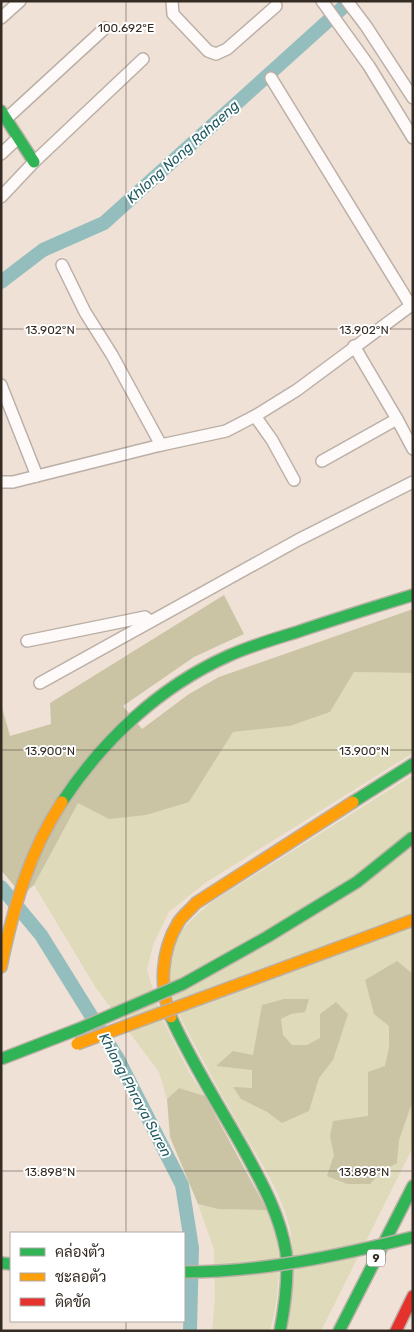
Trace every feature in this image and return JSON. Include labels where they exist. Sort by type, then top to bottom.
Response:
[{"type":"main road","points":[[4,115],[34,162]]},
{"type":"main road","points":[[1,967],[24,879],[44,834],[79,778],[103,749],[140,713],[175,686],[219,660],[258,644],[413,595]]},
{"type":"main road","points":[[280,1331],[286,1300],[288,1273],[280,1224],[267,1191],[184,1043],[165,1003],[163,980],[165,959],[170,938],[180,921],[196,903],[413,764]]},
{"type":"main road","points":[[1,1059],[81,1028],[183,984],[267,937],[357,882],[413,837]]},
{"type":"main road","points":[[70,1047],[413,920]]},
{"type":"main road","points":[[1,1069],[22,1063]]},
{"type":"main road","name":"9","points":[[339,1331],[413,1186]]},
{"type":"main road","points":[[185,1272],[275,1266],[372,1248],[413,1237]]},
{"type":"main road","points":[[396,1331],[413,1296]]},
{"type":"street","points":[[1,18],[20,1]]},
{"type":"street","points":[[172,1],[173,14],[208,51],[216,54],[227,49],[276,6]]},
{"type":"street","points":[[322,1],[369,66],[413,138]]},
{"type":"street","points":[[347,1],[413,98]]},
{"type":"street","points":[[4,115],[105,28]]},
{"type":"street","points":[[369,66],[384,54]]},
{"type":"street","points":[[1,197],[34,162],[143,59]]},
{"type":"street","points":[[1,482],[13,482],[161,445],[226,431],[255,416],[297,390],[354,346],[412,305],[271,78]]},
{"type":"street","points":[[1,154],[18,138]]},
{"type":"street","points":[[62,265],[84,312],[112,355],[161,445]]},
{"type":"street","points":[[354,346],[413,449]]},
{"type":"street","points":[[1,385],[38,476]]},
{"type":"street","points":[[255,416],[272,440],[294,480]]},
{"type":"street","points":[[322,461],[397,419]]},
{"type":"street","points":[[40,683],[295,534],[413,474]]},
{"type":"street","points":[[26,641],[146,621],[192,599],[298,540],[413,482]]},
{"type":"shaded area","points":[[224,595],[244,634],[194,657],[123,706],[142,729],[189,694],[219,677],[413,609],[413,672],[354,672],[330,712],[290,726],[233,732],[189,802],[146,815],[109,819],[78,803],[34,885],[22,895],[1,870],[1,704],[10,736],[51,724],[50,703]]},
{"type":"shaded area","points":[[354,672],[413,672],[413,753],[205,883],[169,912],[153,945],[147,970],[162,1018],[190,1074],[205,1096],[179,1088],[167,1099],[159,1072],[96,988],[34,885],[78,802],[189,802],[233,732],[290,726],[330,712]]},
{"type":"shaded area","points":[[413,775],[413,1147],[321,1331],[287,1331],[292,1278],[292,1251],[286,1213],[270,1180],[215,1083],[180,1016],[171,991],[169,978],[171,951],[182,930],[212,902]]},
{"type":"shaded area","points":[[397,961],[413,974],[413,1100],[399,1140],[397,1163],[381,1172],[370,1184],[347,1184],[327,1176],[334,1155],[330,1136],[333,1121],[368,1116],[368,1072],[385,1066],[389,1047],[389,1026],[374,1014],[365,980]]},
{"type":"shaded area","points":[[284,999],[309,999],[305,1012],[291,1014],[281,1019],[283,1035],[292,1045],[307,1045],[320,1038],[320,1014],[336,1002],[348,1014],[333,1060],[319,1078],[309,1111],[282,1123],[267,1112],[241,1099],[233,1087],[252,1088],[252,1070],[216,1066],[233,1051],[253,1055],[262,1005]]},
{"type":"shaded area","points":[[179,1088],[205,1096],[267,1210],[218,1209],[198,1204],[170,1137],[167,1099]]},
{"type":"shaded area","points":[[198,1204],[218,1209],[267,1210],[276,1237],[279,1263],[277,1297],[270,1331],[212,1331],[215,1299],[214,1250]]},
{"type":"waterway","name":"Khlong Nong Rahaeng","points":[[1,282],[43,250],[104,223],[350,1]]},
{"type":"waterway","name":"Khlong Phraya Suren","points":[[1,887],[41,935],[118,1059],[182,1185],[192,1248],[190,1331]]},
{"type":"traffic: fast","points":[[1,111],[34,162]]},
{"type":"traffic: fast","points":[[62,802],[78,779],[114,737],[134,717],[179,683],[228,656],[253,646],[413,595]]},
{"type":"traffic: fast","points":[[353,802],[413,764]]},
{"type":"traffic: fast","points":[[1,1059],[81,1028],[183,984],[267,937],[357,882],[413,837]]},
{"type":"traffic: fast","points":[[171,1017],[270,1200],[279,1225],[286,1252],[287,1272],[280,1331]]},
{"type":"traffic: fast","points":[[339,1331],[413,1186]]},
{"type":"traffic: fast","points":[[185,1272],[242,1269],[299,1262],[413,1237]]},
{"type":"traffic: fast","points":[[1,1263],[10,1264]]},
{"type":"traffic: slow","points":[[1,967],[17,902],[31,861],[50,821],[62,802]]},
{"type":"traffic: slow","points":[[171,1017],[163,982],[165,957],[172,934],[182,918],[196,903],[353,802]]},
{"type":"traffic: slow","points":[[77,1044],[413,920]]},
{"type":"traffic: jam","points":[[396,1331],[413,1296]]}]
